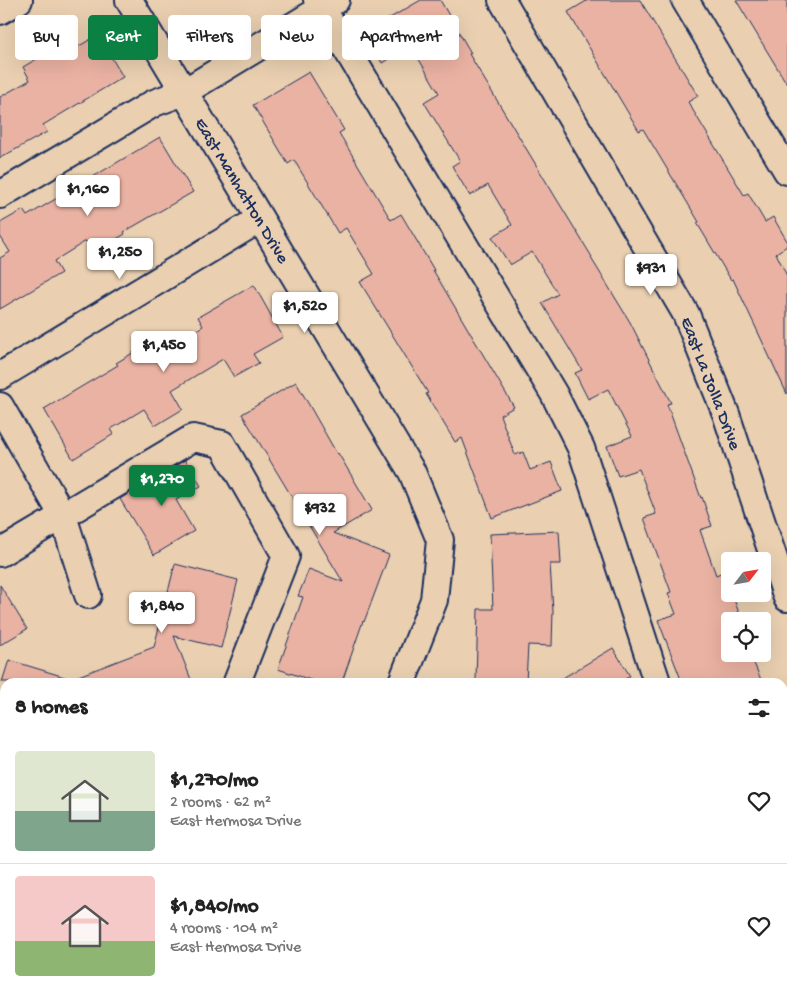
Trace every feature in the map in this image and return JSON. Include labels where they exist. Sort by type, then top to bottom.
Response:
[{"type":"street","points":[[0,11],[18,0]]},
{"type":"street","name":"East Manhatton Drive","points":[[129,0],[412,472],[440,540],[434,600],[404,678]]},
{"type":"street","name":"East La Jolla Drive","points":[[502,0],[686,314],[726,414],[787,598]]},
{"type":"street","points":[[685,0],[787,171]]},
{"type":"street","points":[[0,195],[154,103],[184,92],[325,3],[554,394],[581,448],[656,678]]},
{"type":"street","points":[[0,376],[260,219]]},
{"type":"street","points":[[0,406],[63,516],[88,595]]},
{"type":"street","points":[[0,553],[193,438],[222,444],[286,556],[238,678]]},
{"type":"building","points":[[421,0],[440,0],[449,15],[395,15]]},
{"type":"building","points":[[588,0],[640,0],[698,96],[688,102],[744,195],[748,193],[765,222],[773,217],[787,241],[787,246],[776,253],[787,276],[787,394],[733,279],[731,280],[697,223],[699,222],[643,129],[639,131],[568,12]]},
{"type":"building","points":[[736,0],[787,0],[787,84]]},
{"type":"building","points":[[459,32],[471,53],[469,54],[630,322],[671,403],[667,404],[712,526],[700,530],[716,575],[721,573],[721,602],[735,602],[739,612],[721,612],[721,662],[753,662],[760,678],[680,678],[658,620],[676,614],[668,593],[671,592],[644,518],[656,514],[639,469],[618,476],[607,446],[632,436],[608,389],[588,399],[575,373],[582,370],[542,303],[558,294],[532,252],[510,265],[492,237],[512,225],[488,185],[470,196],[452,166],[460,161],[424,102],[439,93],[419,60],[459,60]]},
{"type":"building","points":[[88,41],[88,60],[113,60],[123,77],[43,125],[47,132],[0,158],[0,97],[30,80],[23,67],[35,60],[78,60],[78,47]]},
{"type":"building","points":[[309,72],[344,130],[339,133],[391,220],[401,214],[514,407],[500,415],[515,455],[523,452],[530,470],[551,462],[562,491],[492,518],[462,438],[455,442],[426,394],[428,393],[360,282],[374,274],[346,228],[338,233],[294,160],[288,164],[253,105]]},
{"type":"building","points":[[160,137],[193,192],[124,232],[125,234],[93,253],[86,241],[54,261],[61,273],[0,309],[0,258],[10,252],[0,236],[0,223],[23,210],[27,216]]},
{"type":"building","points":[[254,285],[283,337],[253,354],[259,363],[234,377],[223,359],[172,390],[183,409],[155,426],[144,409],[111,429],[114,434],[73,459],[44,409],[118,365],[116,363],[148,344],[155,355],[203,326],[198,317]]},
{"type":"building","points":[[296,382],[337,454],[372,510],[333,533],[389,555],[343,678],[305,678],[278,669],[303,597],[298,596],[309,569],[343,582],[242,414]]},
{"type":"building","points":[[185,460],[201,486],[176,500],[194,531],[154,555],[120,499]]},
{"type":"building","points":[[559,531],[561,564],[550,564],[553,611],[552,646],[528,645],[526,678],[476,678],[478,609],[493,609],[490,534]]},
{"type":"building","points":[[175,564],[238,580],[221,648],[174,636],[190,678],[73,678],[154,647]]},
{"type":"building","points":[[0,585],[27,629],[0,645]]},
{"type":"building","points":[[613,648],[630,676],[627,678],[563,678]]},
{"type":"building","points":[[9,660],[68,678],[3,678]]}]
